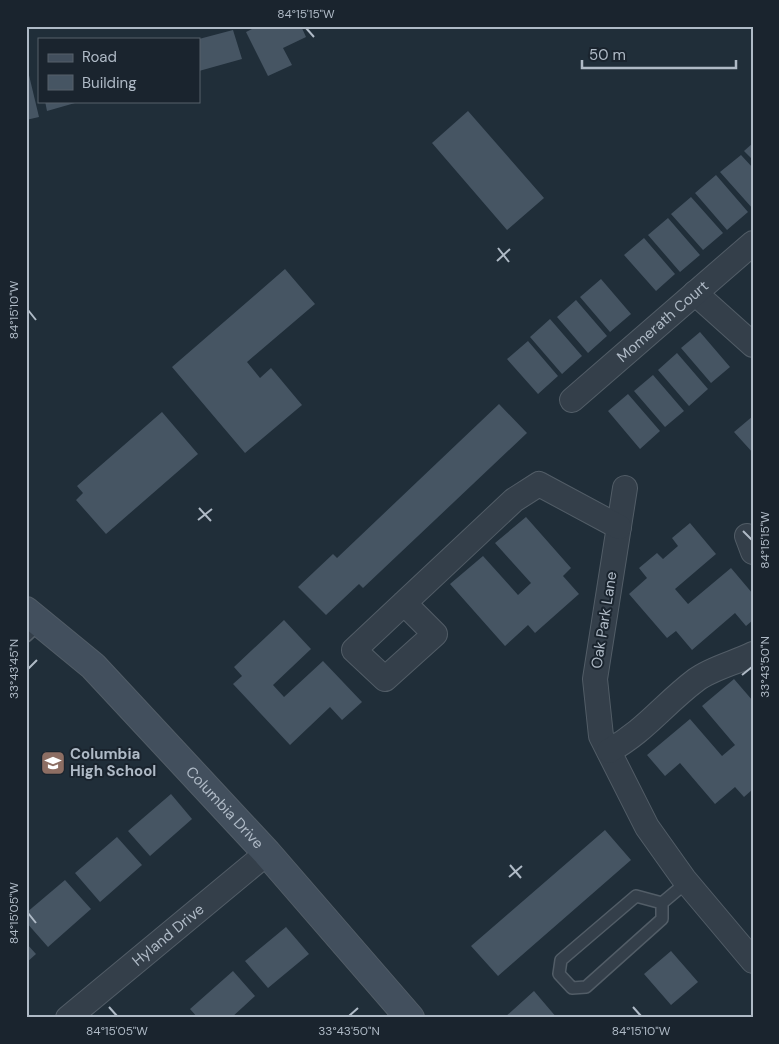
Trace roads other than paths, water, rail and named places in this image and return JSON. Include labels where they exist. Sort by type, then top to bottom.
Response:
[{"type":"main road","name":"Columbia Drive","points":[[31,623],[93,666],[267,853],[410,1018]]},
{"type":"street","name":"Momerath Court","points":[[572,400],[753,243]]},
{"type":"street","points":[[695,293],[753,345]]},
{"type":"street","points":[[404,603],[514,500],[539,484],[619,527]]},
{"type":"street","name":"Oak Park Lane","points":[[625,488],[594,680],[601,736],[647,827],[687,882],[753,961]]},
{"type":"street","points":[[609,751],[631,739],[651,723],[671,701],[699,678],[753,654]]},
{"type":"street","name":"Hyland Drive","points":[[68,1018],[267,853]]},
{"type":"lane","points":[[662,903],[636,896],[561,960],[559,974],[572,988],[586,987],[662,919],[662,903],[687,882]]},
{"type":"place","name":"Columbia High School","points":[[53,763]]}]
